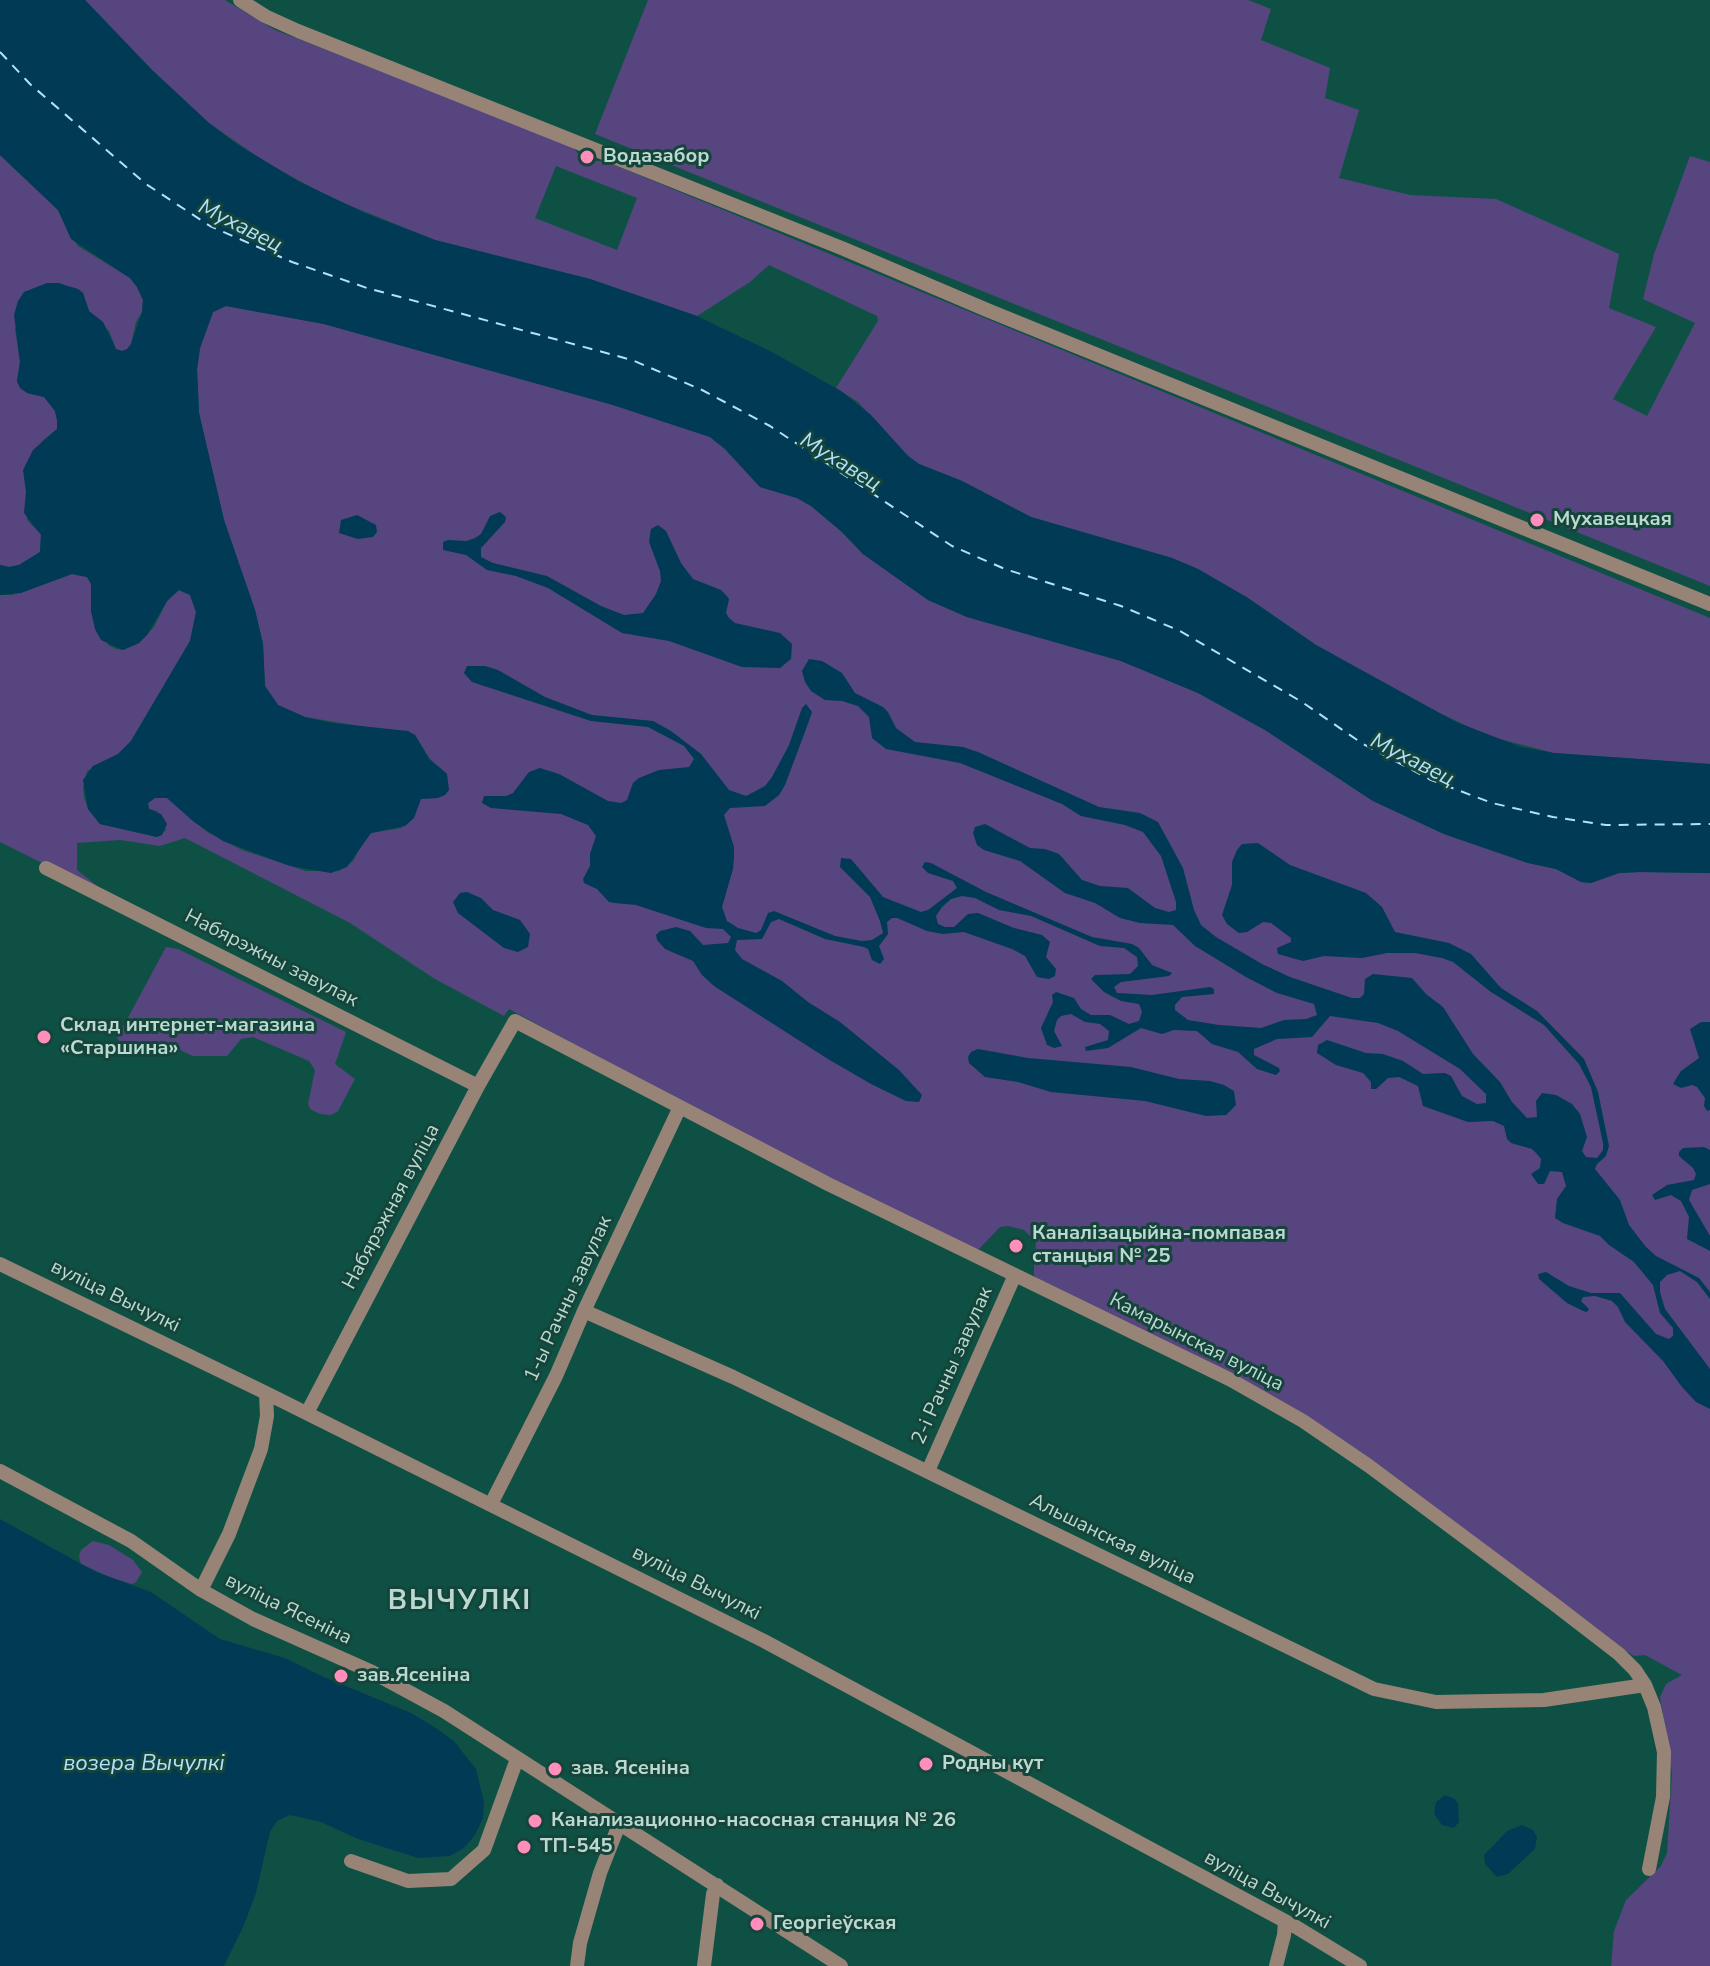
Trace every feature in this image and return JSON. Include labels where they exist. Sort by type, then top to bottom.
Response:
[{"type":"street","points":[[240,0],[298,31],[844,249],[1710,604]]},
{"type":"street","name":"Набярэжны завулак","points":[[46,868],[478,1086]]},
{"type":"street","name":"Набярэжная вуліца","points":[[307,1413],[515,1021]]},
{"type":"street","name":"Камарынская вуліца","points":[[515,1021],[679,1109],[1014,1277],[1185,1357],[1303,1421],[1369,1466],[1608,1645],[1635,1670],[1654,1707],[1664,1752],[1663,1797],[1649,1869]]},
{"type":"street","name":"1-ы Рачны завулак","points":[[491,1504],[556,1376],[679,1109]]},
{"type":"street","name":"вуліца Вычулкі","points":[[0,1264],[764,1641],[1285,1922],[1360,1966]]},
{"type":"street","name":"2-і Рачны завулак","points":[[928,1471],[1014,1277]]},
{"type":"street","name":"Альшанская вуліца","points":[[584,1311],[733,1377],[1374,1689],[1436,1702],[1544,1700],[1645,1685]]},
{"type":"street","points":[[201,1590],[229,1534],[261,1449],[268,1405],[266,1393]]},
{"type":"street","name":"вуліца Ясеніна","points":[[0,1471],[131,1541],[201,1590],[253,1619],[372,1672],[444,1711],[841,1966]]},
{"type":"street","points":[[351,1861],[408,1881],[451,1879],[484,1850],[517,1759]]},
{"type":"street","points":[[577,1966],[580,1943],[600,1873],[620,1822]]},
{"type":"street","points":[[704,1966],[713,1894],[717,1885]]},
{"type":"street","points":[[1276,1966],[1285,1922]]},
{"type":"shaded area","points":[[85,0],[225,0],[275,30],[571,145],[579,155],[605,161],[1710,618],[1710,764],[1554,753],[1488,736],[1427,707],[1316,645],[1248,598],[1198,569],[1172,558],[1031,517],[962,481],[919,464],[858,402],[836,388],[878,321],[877,316],[769,265],[750,282],[697,316],[590,279],[435,240],[331,198],[265,162],[209,123],[152,70]],"holes":[[[556,166],[637,198],[617,250],[535,218]]]},
{"type":"shaded area","points":[[648,0],[1248,0],[1271,9],[1261,40],[1330,68],[1325,98],[1359,110],[1339,178],[1410,195],[1496,199],[1619,254],[1609,308],[1656,327],[1613,399],[1647,416],[1695,323],[1643,299],[1654,254],[1690,156],[1710,162],[1710,586],[595,134]]},
{"type":"shaded area","points":[[0,155],[58,210],[78,246],[130,278],[143,300],[142,312],[127,350],[116,349],[109,331],[89,311],[83,293],[59,283],[47,283],[15,329],[20,362],[17,382],[27,393],[44,397],[55,411],[57,429],[41,442],[26,492],[27,520],[41,534],[40,552],[19,565],[9,567],[0,565]]},
{"type":"shaded area","points":[[226,306],[324,324],[613,405],[710,437],[760,487],[797,498],[811,506],[863,554],[928,600],[967,617],[1121,661],[1198,693],[1265,730],[1373,801],[1444,834],[1528,863],[1556,869],[1581,882],[1591,883],[1619,873],[1710,873],[1710,1966],[1611,1966],[1614,1931],[1626,1900],[1661,1866],[1667,1853],[1672,1773],[1660,1697],[1666,1684],[1682,1675],[1645,1655],[1634,1656],[1618,1646],[1348,1444],[1038,1281],[1034,1275],[1036,1242],[1024,1230],[1000,1227],[978,1250],[745,1136],[509,1009],[504,1016],[435,979],[350,923],[185,838],[160,846],[120,840],[77,843],[77,870],[111,897],[0,842],[0,595],[12,595],[72,574],[87,577],[108,645],[116,649],[123,650],[139,643],[154,627],[167,601],[179,590],[190,595],[196,612],[190,641],[131,741],[118,754],[87,771],[84,797],[88,809],[100,824],[157,837],[166,830],[157,811],[149,809],[148,803],[155,798],[167,798],[207,832],[242,850],[306,871],[339,871],[353,861],[371,833],[401,828],[421,798],[447,774],[430,759],[415,735],[305,717],[278,705],[265,686],[263,644],[255,610],[224,520],[199,413],[197,369],[200,348],[213,312]]},
{"type":"shaded area","points":[[166,947],[178,949],[346,1032],[335,1064],[355,1079],[338,1111],[331,1115],[310,1109],[308,1104],[315,1070],[309,1061],[253,1037],[241,1039],[227,1056],[193,1056],[167,1044],[151,1057],[120,1042],[117,1038]]},
{"type":"shaded area","points":[[93,1541],[109,1545],[133,1560],[142,1572],[136,1582],[132,1584],[112,1578],[81,1564],[81,1550]]},
{"type":"water","name":"Мухавец","points":[[0,0],[85,0],[152,70],[209,123],[298,181],[365,213],[435,240],[590,279],[697,316],[772,352],[841,391],[871,415],[919,464],[962,481],[1031,517],[1172,558],[1198,569],[1248,598],[1316,645],[1456,722],[1521,747],[1554,753],[1710,764],[1710,873],[1619,873],[1591,883],[1581,882],[1556,869],[1528,863],[1444,834],[1373,801],[1265,730],[1198,693],[1121,661],[967,617],[928,600],[863,554],[811,506],[797,498],[760,487],[710,437],[613,405],[324,324],[226,306],[213,312],[200,348],[197,369],[199,413],[224,520],[255,610],[263,644],[265,686],[278,705],[305,717],[408,731],[415,735],[429,759],[447,774],[449,790],[438,798],[421,799],[414,818],[405,826],[371,833],[347,867],[331,873],[290,866],[223,841],[194,822],[167,798],[155,798],[148,803],[149,809],[161,814],[167,824],[162,835],[157,837],[100,824],[88,809],[83,780],[93,766],[118,754],[131,741],[190,641],[196,612],[190,595],[179,590],[167,601],[147,635],[139,643],[123,650],[101,640],[95,629],[91,584],[87,577],[72,574],[21,593],[0,595],[0,565],[19,565],[40,552],[41,535],[24,513],[26,492],[23,470],[33,450],[57,429],[55,411],[44,397],[27,393],[17,381],[20,362],[14,315],[18,301],[24,292],[47,283],[78,289],[83,293],[89,311],[103,322],[116,349],[122,351],[131,344],[143,300],[130,278],[71,239],[58,210],[0,155]]},
{"type":"water","points":[[500,512],[506,517],[505,522],[481,548],[481,557],[493,563],[547,576],[624,615],[643,613],[661,581],[649,542],[651,529],[658,525],[666,531],[681,563],[693,579],[726,595],[729,599],[726,613],[729,618],[735,623],[780,633],[792,644],[791,659],[780,668],[742,667],[669,641],[622,633],[548,588],[516,576],[487,570],[466,555],[443,550],[443,542],[466,541],[481,534],[490,516]]},
{"type":"water","points":[[357,515],[376,525],[377,532],[373,537],[358,539],[339,533],[341,520]]},
{"type":"water","points":[[809,659],[822,661],[842,673],[855,693],[883,707],[896,728],[915,742],[963,747],[1099,807],[1140,813],[1158,822],[1183,868],[1201,925],[1262,964],[1352,998],[1360,998],[1364,994],[1365,979],[1373,974],[1412,978],[1443,1007],[1473,1054],[1500,1082],[1512,1102],[1527,1118],[1537,1117],[1536,1101],[1542,1093],[1556,1095],[1572,1104],[1580,1114],[1587,1137],[1582,1151],[1586,1157],[1597,1158],[1603,1150],[1603,1143],[1591,1087],[1579,1064],[1544,1025],[1491,992],[1453,962],[1442,958],[1415,953],[1387,953],[1362,958],[1324,956],[1303,961],[1278,954],[1277,948],[1291,942],[1291,938],[1271,923],[1263,922],[1247,932],[1239,933],[1227,924],[1222,915],[1232,885],[1232,862],[1242,844],[1258,843],[1290,865],[1366,893],[1382,907],[1395,932],[1449,943],[1471,954],[1501,988],[1537,1011],[1584,1059],[1598,1092],[1609,1146],[1606,1156],[1595,1169],[1620,1200],[1629,1225],[1646,1247],[1656,1256],[1699,1278],[1710,1292],[1710,1299],[1697,1282],[1680,1271],[1667,1275],[1660,1282],[1665,1309],[1710,1369],[1710,1409],[1696,1402],[1682,1387],[1663,1361],[1625,1322],[1612,1301],[1595,1296],[1583,1297],[1581,1301],[1589,1309],[1583,1311],[1567,1303],[1539,1279],[1538,1274],[1546,1272],[1569,1286],[1591,1293],[1620,1293],[1656,1334],[1669,1339],[1673,1336],[1673,1328],[1660,1313],[1653,1285],[1634,1262],[1600,1236],[1555,1218],[1557,1199],[1566,1186],[1562,1172],[1550,1171],[1544,1184],[1538,1184],[1531,1174],[1540,1168],[1541,1159],[1532,1149],[1511,1143],[1504,1126],[1493,1121],[1468,1122],[1423,1106],[1418,1086],[1399,1077],[1388,1078],[1376,1089],[1371,1089],[1371,1082],[1363,1073],[1336,1065],[1317,1053],[1318,1045],[1327,1040],[1366,1053],[1383,1054],[1403,1061],[1423,1074],[1445,1073],[1451,1076],[1462,1096],[1477,1104],[1486,1103],[1486,1094],[1460,1069],[1398,1031],[1378,1023],[1330,1016],[1312,1037],[1277,1039],[1254,1049],[1254,1055],[1279,1068],[1276,1075],[1257,1069],[1238,1052],[1212,1044],[1197,1031],[1174,1030],[1162,1034],[1141,1028],[1108,1048],[1086,1051],[1085,1047],[1108,1040],[1109,1031],[1100,1024],[1085,1022],[1071,1014],[1057,1020],[1054,1031],[1062,1046],[1054,1048],[1047,1045],[1041,1028],[1053,1002],[1052,995],[1056,992],[1074,998],[1081,1009],[1091,1015],[1110,1015],[1129,1024],[1139,1021],[1142,1012],[1139,1004],[1121,1001],[1104,992],[1091,979],[1095,975],[1130,974],[1138,966],[1137,957],[1124,948],[1100,946],[1031,916],[999,910],[975,898],[962,896],[951,899],[942,907],[936,916],[938,924],[954,927],[968,914],[978,913],[1014,928],[1042,935],[1050,942],[1046,957],[1056,969],[1055,976],[1049,979],[1037,977],[1025,956],[1012,949],[964,932],[943,934],[927,931],[897,918],[887,922],[888,934],[879,946],[884,959],[880,964],[872,960],[864,947],[825,939],[779,919],[771,922],[762,939],[737,940],[735,950],[742,959],[782,981],[840,1022],[899,1070],[922,1095],[919,1102],[906,1101],[828,1059],[714,986],[693,961],[665,949],[656,935],[676,927],[690,931],[703,945],[728,943],[731,937],[723,929],[706,928],[636,905],[609,902],[597,889],[584,883],[596,836],[588,825],[561,814],[491,808],[482,803],[484,796],[513,793],[529,772],[540,768],[559,774],[608,801],[621,803],[627,800],[633,783],[639,778],[659,770],[689,767],[694,759],[684,746],[648,727],[591,721],[472,682],[464,673],[467,666],[498,670],[545,697],[592,715],[653,721],[701,754],[729,790],[746,796],[765,786],[772,777],[806,704],[812,712],[779,795],[765,806],[730,808],[724,815],[734,857],[722,907],[727,921],[738,928],[756,933],[761,930],[768,913],[774,911],[835,936],[872,940],[883,933],[880,921],[870,897],[840,867],[841,858],[851,859],[883,897],[921,912],[957,888],[953,881],[928,873],[922,867],[925,862],[1092,937],[1132,944],[1152,965],[1172,973],[1169,976],[1121,982],[1114,987],[1117,993],[1152,995],[1210,987],[1214,989],[1214,994],[1182,997],[1175,1010],[1188,1020],[1219,1025],[1261,1028],[1284,1020],[1317,1015],[1314,1004],[1277,993],[1246,977],[1195,946],[1173,925],[1120,918],[1095,903],[1065,893],[1020,861],[984,850],[977,845],[973,833],[975,827],[985,824],[1030,848],[1059,854],[1082,880],[1100,886],[1128,888],[1155,908],[1169,912],[1176,910],[1161,856],[1143,832],[1081,816],[1062,804],[960,763],[886,749],[872,738],[869,717],[858,706],[825,700],[811,691],[802,671]]},
{"type":"water","points":[[467,892],[481,898],[493,910],[520,920],[530,934],[528,947],[518,952],[504,948],[458,913],[453,902],[460,893]]},
{"type":"water","points":[[1701,1022],[1710,1022],[1710,1110],[1707,1111],[1705,1098],[1697,1087],[1681,1088],[1673,1084],[1681,1071],[1699,1058],[1690,1029]]},
{"type":"water","points":[[978,1049],[1028,1058],[1131,1067],[1179,1079],[1210,1081],[1234,1091],[1236,1105],[1226,1115],[1206,1116],[1145,1101],[1051,1092],[1018,1082],[985,1077],[969,1063],[971,1052]]},
{"type":"water","points":[[1704,1147],[1710,1150],[1710,1184],[1692,1190],[1689,1200],[1710,1236],[1710,1251],[1687,1239],[1689,1217],[1681,1201],[1671,1195],[1655,1200],[1652,1195],[1667,1185],[1694,1180],[1696,1174],[1693,1168],[1679,1156],[1679,1152],[1683,1148]]},
{"type":"water","name":"возера Вычулкі","points":[[0,1519],[96,1572],[151,1592],[220,1639],[285,1658],[411,1713],[433,1726],[454,1741],[476,1769],[484,1802],[483,1818],[475,1835],[464,1848],[450,1856],[418,1858],[358,1839],[321,1822],[290,1815],[277,1821],[270,1832],[256,1893],[224,1966],[0,1966]]},
{"type":"water","points":[[1445,1795],[1455,1799],[1458,1804],[1459,1822],[1454,1828],[1442,1825],[1434,1814],[1436,1802]]},
{"type":"water","points":[[1522,1825],[1533,1830],[1537,1837],[1535,1849],[1508,1874],[1497,1877],[1485,1864],[1484,1855],[1507,1831]]},
{"type":"ferry route","points":[[0,52],[30,84],[146,184],[210,226],[292,262],[367,288],[632,360],[702,390],[770,426],[952,546],[1005,569],[1121,606],[1180,631],[1302,702],[1363,744],[1431,780],[1492,803],[1553,817],[1606,825],[1710,824]]},
{"type":"place","name":"Водазабор","points":[[587,157]]},
{"type":"place","name":"Мухавецкая","points":[[1537,520]]},
{"type":"place","name":"Склад интернет-магазина «Старшина»","points":[[44,1037]]},
{"type":"place","name":"Каналізацыйна-помпавая станцыя № 25","points":[[1016,1246]]},
{"type":"place","name":"зав.Ясеніна","points":[[341,1676]]},
{"type":"place","name":"Родны кут","points":[[926,1764]]},
{"type":"place","name":"зав. Ясеніна","points":[[555,1769]]},
{"type":"place","name":"Канализационно-насосная станция № 26","points":[[535,1821]]},
{"type":"place","name":"ТП-545","points":[[524,1847]]},
{"type":"place","name":"Георгіеўская","points":[[757,1924]]},
{"type":"district","name":"ВЫЧУЛКІ","points":[[460,1602]]}]
